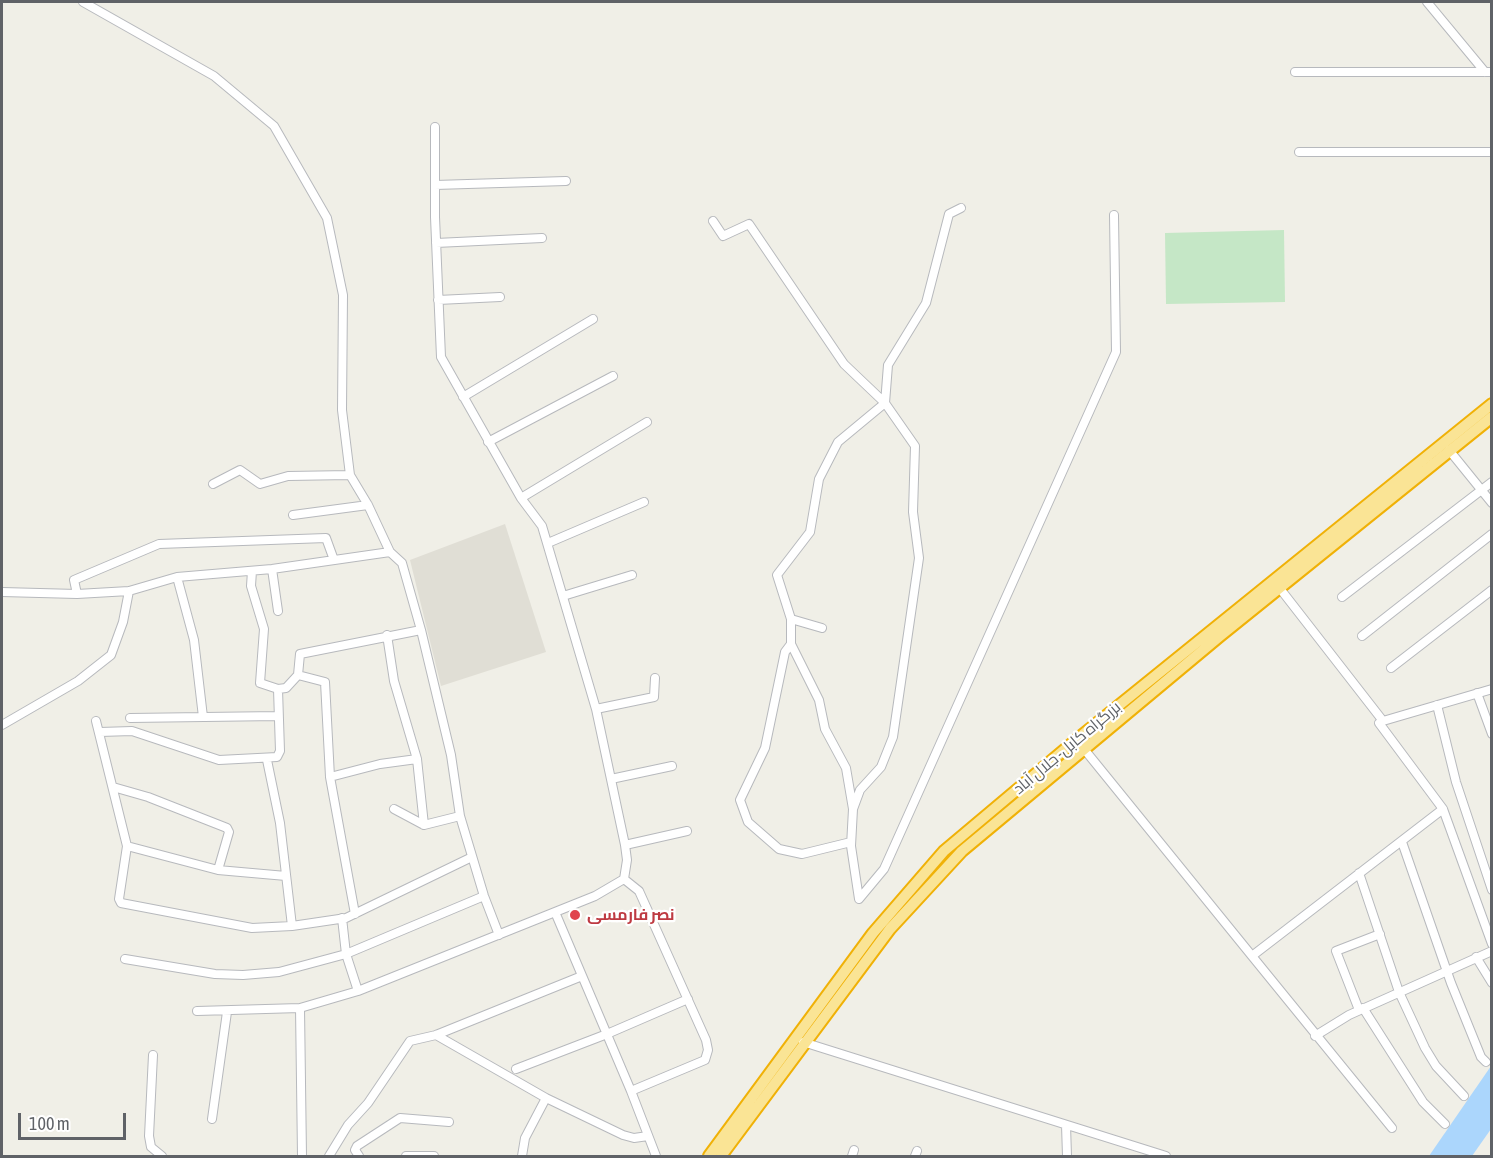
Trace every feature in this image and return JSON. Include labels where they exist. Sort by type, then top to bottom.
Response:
[{"type":"highway","name":"بزرگراه کابل- جلال آباد","points":[[708,1156],[890,928],[962,851],[1491,404]]},
{"type":"highway","name":"بزرگراه کابل- جلال آباد","points":[[721,1156],[873,933],[944,851],[1076,740],[1491,417]]},
{"type":"street","points":[[83,2],[214,76],[274,126],[327,218],[343,295],[342,410],[350,475],[368,505],[390,552],[402,563],[421,630],[451,755],[460,816],[484,896],[499,935]]},
{"type":"street","points":[[1427,2],[1488,72]]},
{"type":"street","points":[[1295,72],[1488,72]]},
{"type":"street","points":[[435,127],[436,243],[441,357],[521,498],[542,526],[548,543],[596,709],[625,844],[627,860],[624,879]]},
{"type":"street","points":[[1299,152],[1491,152]]},
{"type":"street","points":[[435,185],[566,181]]},
{"type":"street","points":[[854,809],[846,768],[825,729],[819,700],[791,644],[791,619],[777,575],[810,532],[819,479],[838,442],[885,404],[888,365],[926,303],[949,214],[961,208]]},
{"type":"street","points":[[713,221],[723,236],[749,224],[844,364],[885,404],[915,446],[913,512],[920,558],[893,737],[881,767],[860,790],[854,809],[851,842],[860,899],[884,868],[1116,352],[1114,215]]},
{"type":"street","points":[[436,243],[542,238]]},
{"type":"street","points":[[438,300],[500,297]]},
{"type":"street","points":[[463,397],[593,319]]},
{"type":"street","points":[[488,442],[613,376]]},
{"type":"street","points":[[521,498],[647,422]]},
{"type":"street","points":[[1449,450],[1491,502]]},
{"type":"street","points":[[213,484],[242,470],[260,484],[288,476],[350,475]]},
{"type":"street","points":[[1342,597],[1491,482]]},
{"type":"street","points":[[548,543],[644,502]]},
{"type":"street","points":[[293,515],[368,505]]},
{"type":"street","points":[[1362,636],[1491,534]]},
{"type":"street","points":[[77,594],[74,580],[159,544],[326,538],[334,560]]},
{"type":"street","points":[[2,592],[77,594],[129,591],[177,577],[272,569],[390,552]]},
{"type":"street","points":[[272,569],[278,611]]},
{"type":"street","points":[[252,571],[251,586],[264,630],[260,684],[278,689],[286,688],[298,675],[300,654],[387,634],[421,630]]},
{"type":"street","points":[[563,596],[632,575]]},
{"type":"street","points":[[177,577],[194,640],[203,717]]},
{"type":"street","points":[[1277,584],[1383,721]]},
{"type":"street","points":[[1391,668],[1491,590]]},
{"type":"street","points":[[2,725],[78,681],[111,655],[123,622],[129,591]]},
{"type":"street","points":[[791,619],[822,628]]},
{"type":"street","points":[[387,634],[394,681],[417,759],[424,825]]},
{"type":"street","points":[[791,644],[785,652],[765,748],[740,800],[748,822],[779,849],[802,854],[851,842]]},
{"type":"street","points":[[298,675],[325,682],[330,777],[355,914]]},
{"type":"street","points":[[596,709],[654,697],[655,678]]},
{"type":"street","points":[[100,732],[132,731],[219,760],[267,760],[279,755],[278,689]]},
{"type":"street","points":[[1491,689],[1379,723],[1443,809],[1491,944]]},
{"type":"street","points":[[1478,693],[1491,735]]},
{"type":"street","points":[[1437,705],[1456,782],[1491,890]]},
{"type":"street","points":[[130,718],[278,716]]},
{"type":"street","points":[[96,721],[127,846],[119,902],[252,928],[292,926],[355,914],[472,857]]},
{"type":"street","points":[[1084,749],[1392,1128]]},
{"type":"street","points":[[330,777],[380,764],[417,759]]},
{"type":"street","points":[[267,760],[280,823],[292,926]]},
{"type":"street","points":[[611,779],[672,766]]},
{"type":"street","points":[[113,787],[148,797],[227,828],[229,832],[218,870]]},
{"type":"street","points":[[394,809],[424,825],[460,816]]},
{"type":"street","points":[[1252,956],[1443,809]]},
{"type":"street","points":[[625,844],[687,831]]},
{"type":"street","points":[[1402,842],[1447,972],[1481,1057],[1486,1062]]},
{"type":"street","points":[[127,846],[218,870],[286,876]]},
{"type":"street","points":[[1359,873],[1400,992],[1425,1048],[1436,1066],[1464,1096]]},
{"type":"street","points":[[197,1011],[227,1012],[300,1008],[358,991],[595,896],[624,879]]},
{"type":"street","points":[[624,879],[639,891],[706,1040],[707,1057],[631,1091]]},
{"type":"street","points":[[125,959],[215,974],[243,975],[279,972],[346,954],[484,896]]},
{"type":"street","points":[[555,912],[656,1156]]},
{"type":"street","points":[[342,918],[346,954],[358,991]]},
{"type":"street","points":[[1380,934],[1335,951],[1361,1009],[1423,1102],[1444,1124]]},
{"type":"street","points":[[1315,1036],[1361,1009],[1491,951]]},
{"type":"street","points":[[1476,957],[1491,983]]},
{"type":"street","points":[[329,1156],[338,1140],[368,1103],[410,1041],[436,1035],[582,976]]},
{"type":"street","points":[[516,1069],[607,1034],[688,999]]},
{"type":"street","points":[[300,1008],[302,1156]]},
{"type":"street","points":[[212,1119],[227,1012]]},
{"type":"street","points":[[436,1035],[546,1098],[623,1135],[634,1138],[648,1136]]},
{"type":"street","points":[[800,1041],[1166,1156]]},
{"type":"street","points":[[153,1055],[149,1136],[151,1147],[162,1156]]},
{"type":"street","points":[[522,1156],[525,1138],[546,1098]]},
{"type":"street","points":[[359,1156],[355,1150],[357,1146],[400,1118],[449,1122]]},
{"type":"street","points":[[1066,1125],[1067,1156]]},
{"type":"street","points":[[406,1156],[434,1156]]},
{"type":"shaded area","points":[[505,524],[546,652],[441,686],[410,560]]},
{"type":"green space","points":[[1284,230],[1285,302],[1166,304],[1165,233]]},
{"type":"water","points":[[1491,1066],[1491,1129],[1472,1156],[1429,1156]]},
{"type":"place","name":"نصر فارمسی","points":[[575,915]]}]
